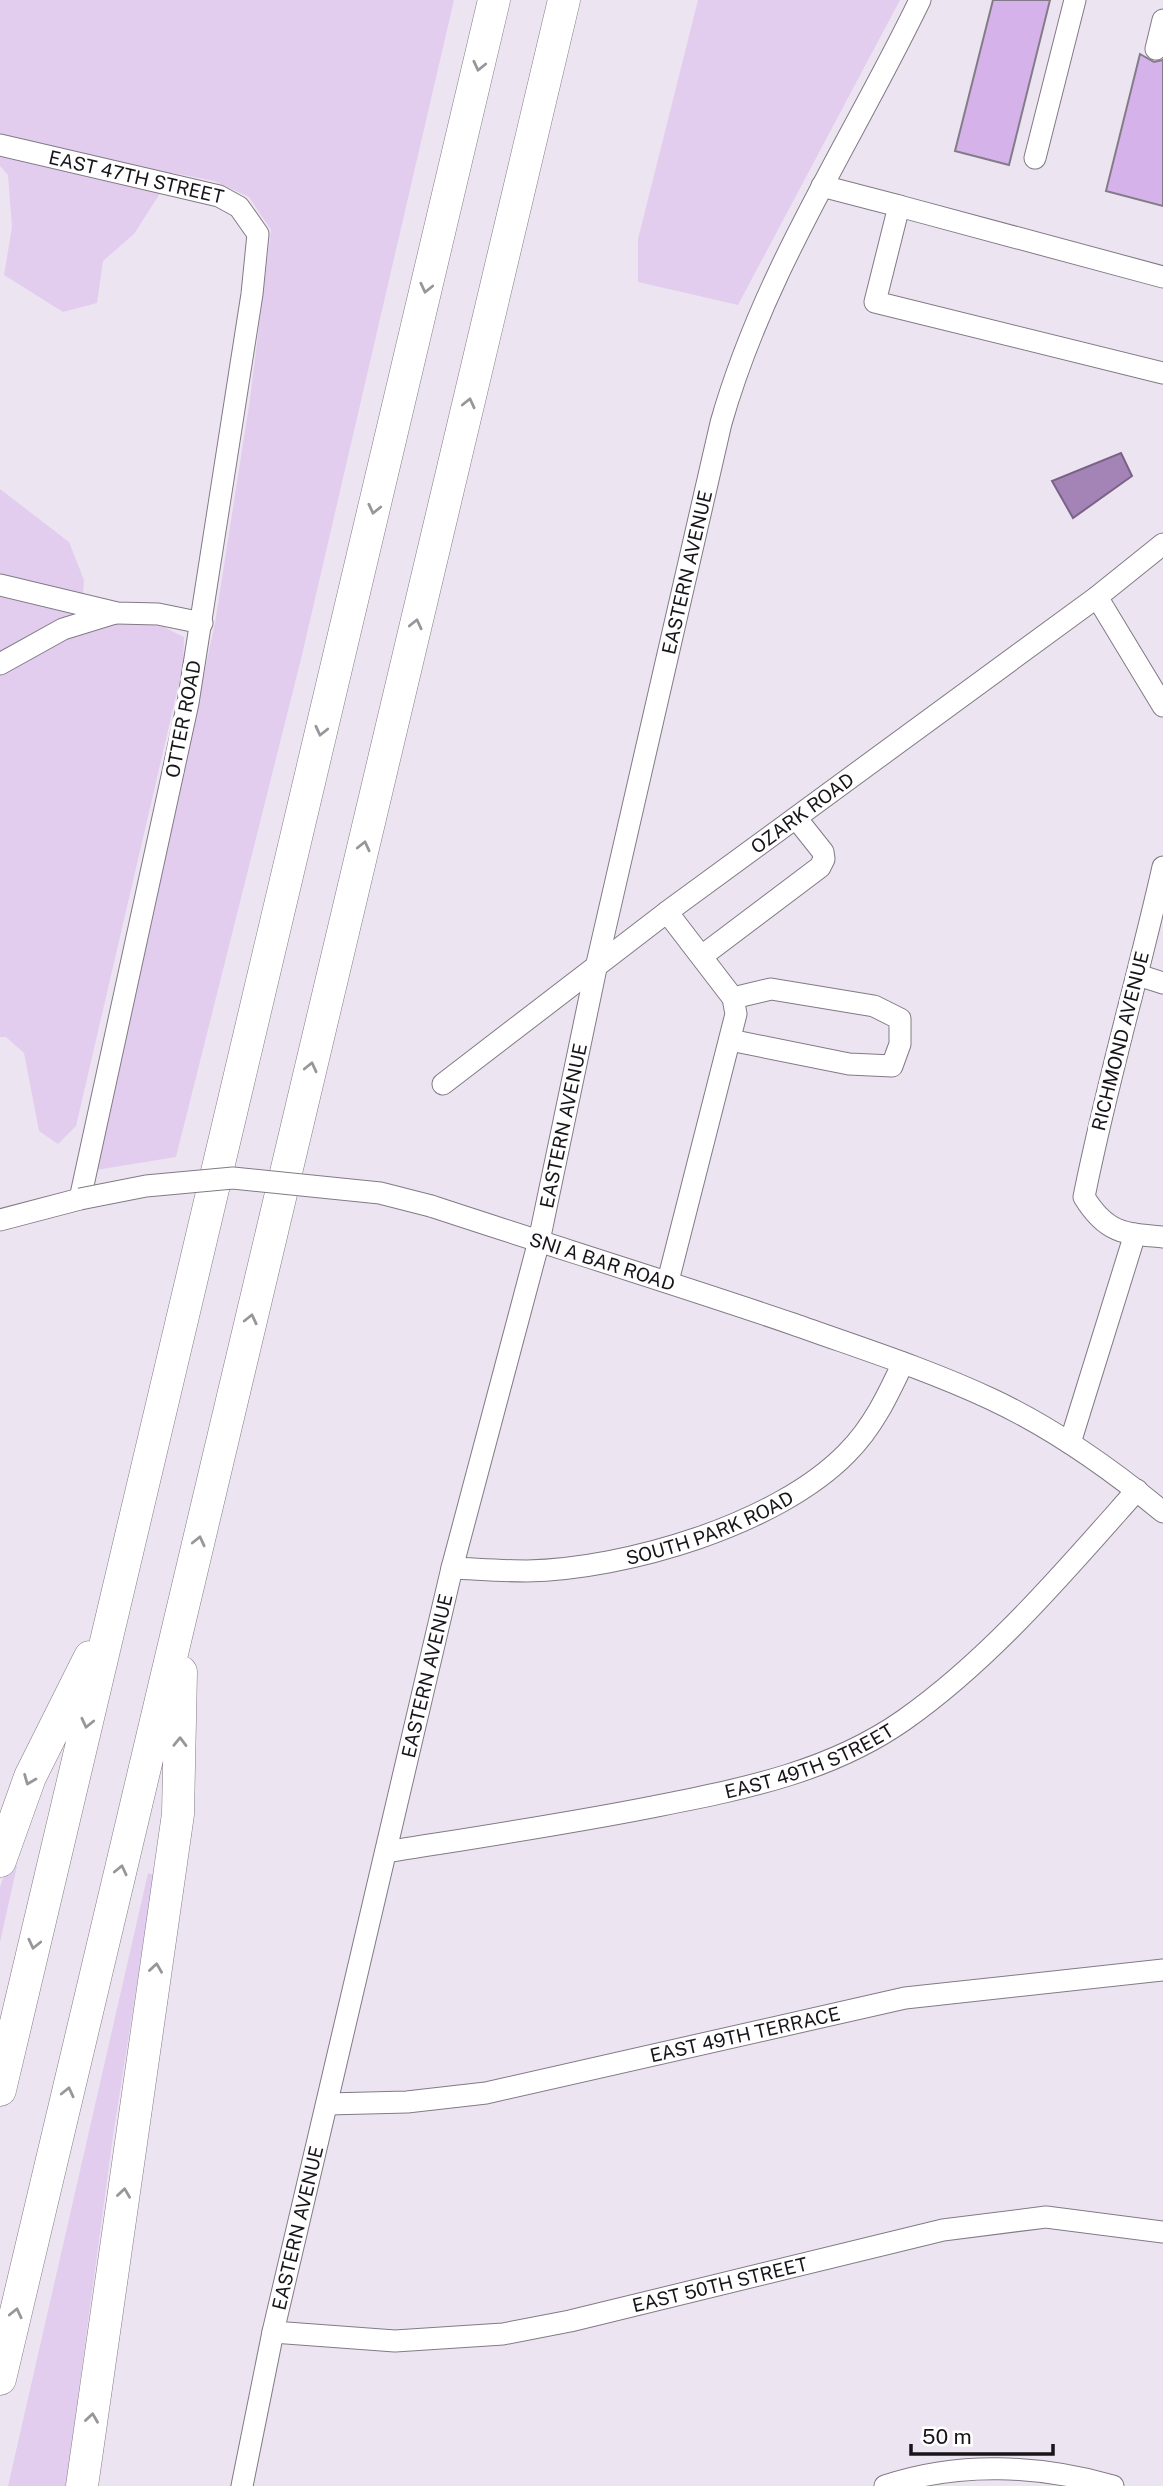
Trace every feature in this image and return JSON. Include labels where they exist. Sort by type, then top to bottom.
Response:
[{"type":"highway","points":[[0,2090],[494,0]]},
{"type":"highway","points":[[0,2379],[564,0]]},
{"type":"highway","points":[[82,2486],[178,1814],[183,1607]]},
{"type":"highway","points":[[0,1861],[30,1777],[114,1609]]},
{"type":"street","name":"EASTERN AVENUE","points":[[242,2486],[273,2332],[452,1568],[538,1241],[596,968],[729,397],[764,300],[920,0]]},
{"type":"street","points":[[1035,158],[1075,0]]},
{"type":"street","points":[[1156,49],[1163,20]]},
{"type":"street","name":"EAST 47TH STREET","points":[[0,145],[219,196],[239,207],[258,234]]},
{"type":"street","points":[[822,186],[1163,277]]},
{"type":"street","points":[[899,206],[874,302],[1163,373]]},
{"type":"street","name":"OTTER ROAD","points":[[80,1199],[188,703],[252,294],[258,234]]},
{"type":"street","name":"OZARK ROAD","points":[[443,1084],[667,912],[1097,597],[1163,544]]},
{"type":"street","points":[[0,586],[117,613],[158,614],[202,623]]},
{"type":"street","points":[[1097,597],[1163,705]]},
{"type":"street","points":[[0,664],[63,629],[117,613]]},
{"type":"street","points":[[702,956],[820,867],[824,859],[823,852],[796,818]]},
{"type":"street","name":"RICHMOND AVENUE","points":[[1163,867],[1096,1137],[1084,1197],[1091,1209],[1112,1229],[1163,1237]]},
{"type":"street","points":[[667,912],[733,998],[736,1014],[668,1281]]},
{"type":"street","points":[[1138,975],[1163,983]]},
{"type":"street","points":[[730,1040],[849,1063],[892,1066],[900,1044],[900,1019],[874,1006],[771,989],[733,998]]},
{"type":"street","name":"SNI A BAR ROAD","points":[[0,1220],[80,1199],[146,1186],[233,1178],[380,1194],[431,1206],[668,1281],[903,1363],[992,1399],[1070,1443],[1137,1490],[1163,1512]]},
{"type":"street","points":[[1070,1443],[1135,1234]]},
{"type":"street","name":"SOUTH PARK ROAD","points":[[452,1568],[528,1571],[600,1563],[670,1547],[746,1518],[808,1485],[847,1453],[879,1413],[903,1363]]},
{"type":"street","name":"EAST 49TH STREET","points":[[386,1852],[572,1822],[736,1791],[792,1776],[845,1754],[903,1721],[955,1681],[1054,1584],[1137,1490]]},
{"type":"street","name":"EAST 49TH TERRACE","points":[[328,2104],[407,2102],[486,2093],[905,1998],[1163,1970]]},
{"type":"street","name":"EAST 50TH STREET","points":[[273,2332],[395,2341],[503,2334],[570,2321],[943,2230],[1046,2217],[1163,2232]]},
{"type":"street","points":[[886,2486],[961,2470],[1027,2469],[1079,2476],[1113,2486]]},
{"type":"shaded area","points":[[0,0],[454,0],[302,655],[176,1157],[96,1170],[215,623],[250,399],[271,230],[249,197],[214,181],[173,173],[134,234],[103,261],[97,303],[63,312],[4,275],[12,227],[8,175],[0,166]]},
{"type":"shaded area","points":[[698,0],[900,0],[738,305],[638,282],[638,239]]},
{"type":"shaded area","points":[[1121,453],[1132,476],[1073,518],[1052,481]]},
{"type":"shaded area","points":[[0,489],[69,542],[84,580],[82,614],[164,627],[184,637],[183,666],[76,1126],[58,1144],[39,1131],[24,1053],[6,1037],[0,1037]]},
{"type":"shaded area","points":[[8,1864],[17,1866],[0,1942],[0,1887]]},
{"type":"shaded area","points":[[148,1873],[154,1875],[113,2136],[66,2486],[8,2486]]},
{"type":"building","points":[[993,0],[1050,0],[1009,165],[955,151]]},
{"type":"building","points":[[1140,54],[1154,62],[1163,60],[1163,206],[1106,191]]}]
